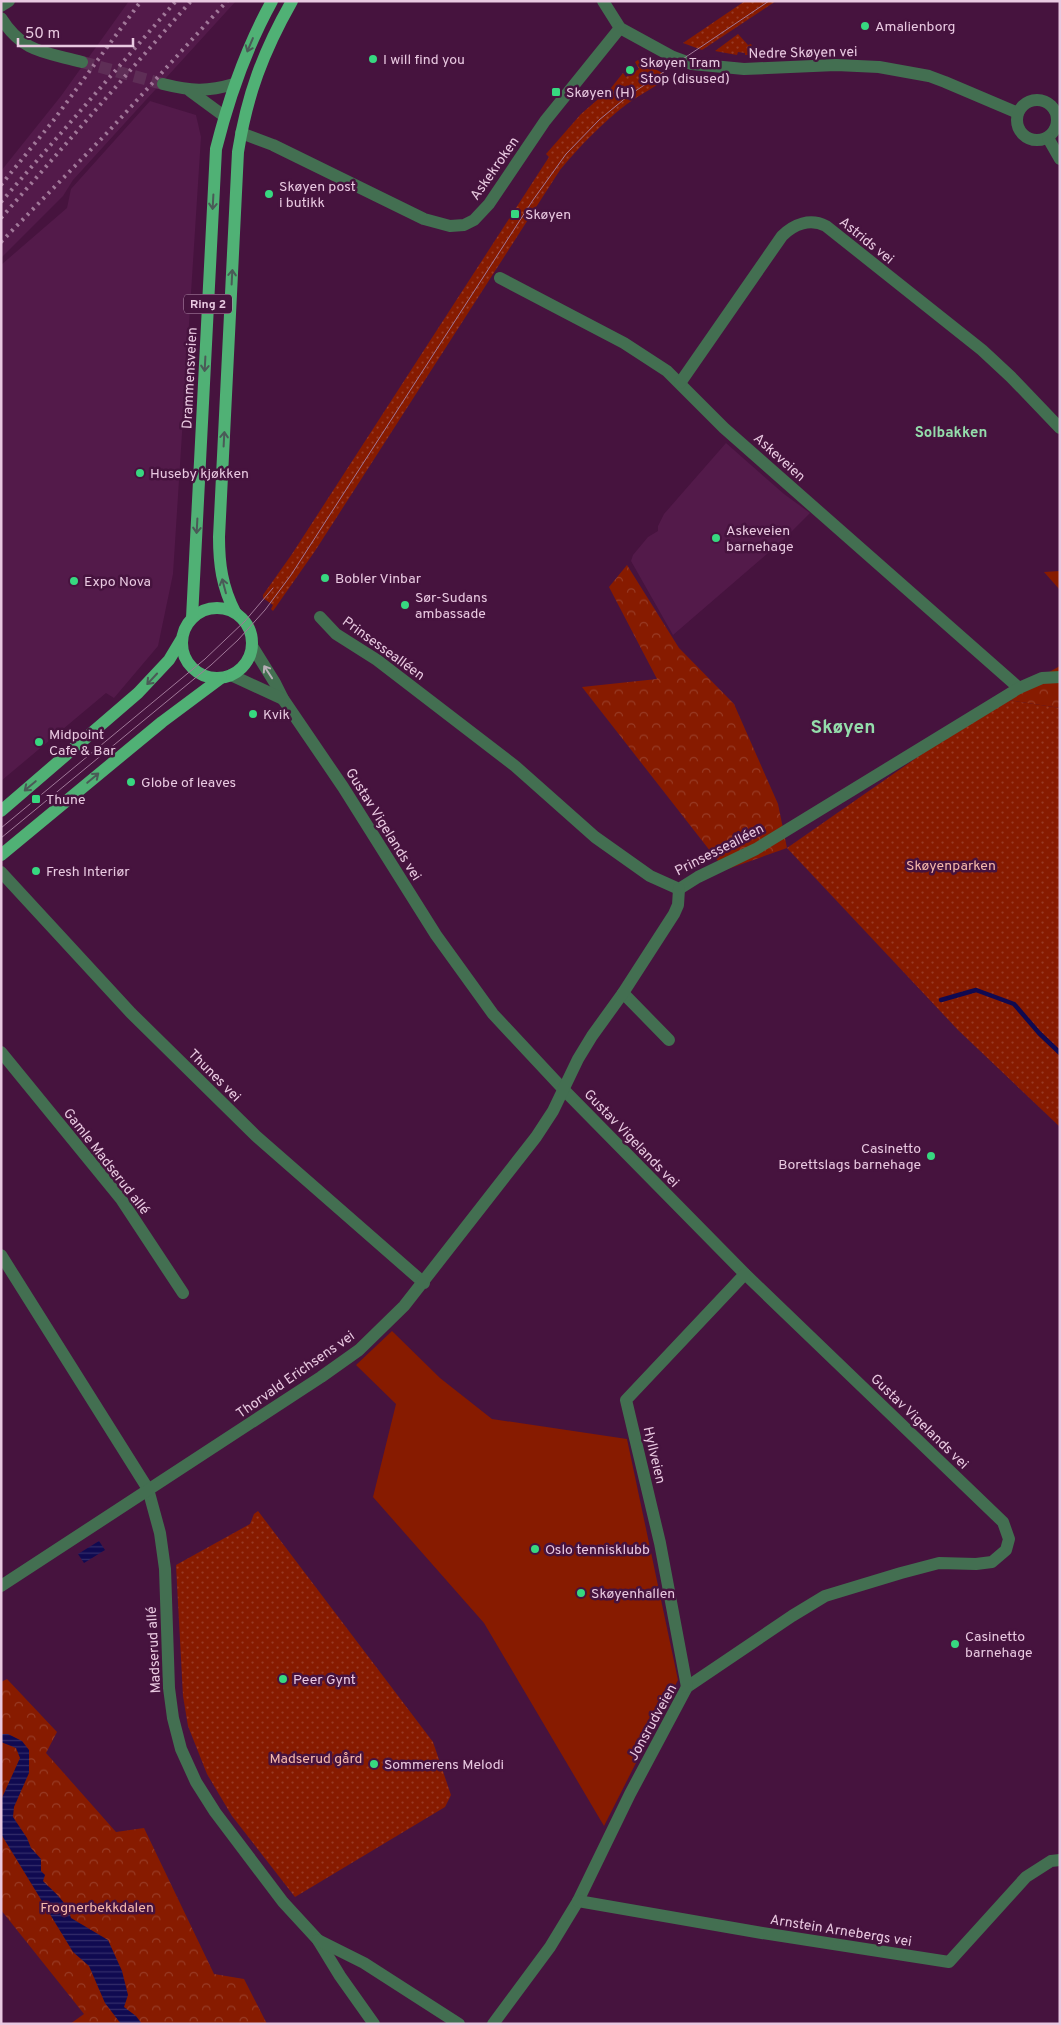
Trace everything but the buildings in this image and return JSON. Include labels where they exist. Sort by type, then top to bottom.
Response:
[{"type":"main road","name":"Drammensveien","points":[[192,618],[216,149],[234,84],[252,39],[272,1]]},
{"type":"main road","name":"Ring 2","points":[[234,612],[227,598],[223,582],[219,558],[219,537],[237,170],[246,106],[258,69],[292,1]]},
{"type":"main road","points":[[1,811],[138,693],[169,660],[181,640],[185,626],[192,618],[201,611],[212,607],[224,608],[234,612],[245,621],[252,636],[252,646],[244,666],[162,722],[1,855]]},
{"type":"main road","points":[[181,640],[182,651],[186,661],[193,669],[206,677],[226,677]]},
{"type":"street","points":[[1,6],[9,1]]},
{"type":"street","name":"Nedre Skøyen vei","points":[[603,1],[620,28],[673,57],[692,64],[744,69],[836,65],[879,67],[929,76],[1018,113]]},
{"type":"street","points":[[1,18],[24,44],[33,49],[82,62]]},
{"type":"street","name":"Askekroken","points":[[241,133],[273,145],[424,219],[450,226],[464,224],[474,220],[489,204],[545,121],[620,28]]},
{"type":"street","points":[[163,84],[190,91],[234,84]]},
{"type":"street","points":[[190,91],[224,116]]},
{"type":"street","points":[[1043,100],[1055,110],[1057,123],[1053,133],[1048,138],[1041,140],[1027,138],[1018,127],[1018,113],[1028,102],[1043,100]]},
{"type":"street","points":[[1048,138],[1060,159]]},
{"type":"street","name":"Astrids vei","points":[[680,383],[782,236],[794,226],[816,222],[826,226],[982,350],[1060,428]]},
{"type":"street","name":"Askeveien","points":[[500,278],[647,356],[680,383],[724,428],[1019,688]]},
{"type":"street","name":"Prinsessealléen","points":[[320,617],[336,634],[377,660],[514,766],[595,837],[650,876],[679,889],[698,877],[756,849],[1019,688],[1042,678],[1060,676]]},
{"type":"street","name":"Gustav Vigelands vei","points":[[252,646],[283,699],[338,778],[436,935],[493,1014],[564,1090],[745,1274],[1003,1522],[1009,1539],[1006,1550]]},
{"type":"street","points":[[226,677],[283,699]]},
{"type":"street","name":"Thunes vei","points":[[1,872],[131,1012],[256,1136],[424,1283]]},
{"type":"street","name":"Thorvald Erichsens vei","points":[[1,1586],[321,1377],[359,1350],[404,1306],[424,1283],[536,1136],[564,1090],[578,1059],[592,1036],[623,993],[674,914],[678,906],[679,889]]},
{"type":"street","points":[[623,993],[669,1040]]},
{"type":"street","name":"Gamle Madserud allé","points":[[1,1052],[121,1199],[183,1293]]},
{"type":"street","name":"Madserud allé","points":[[1,1256],[148,1489],[160,1532],[165,1569],[169,1688],[173,1718],[181,1749],[196,1782],[215,1812],[283,1902],[318,1940],[340,1976],[374,2024]]},
{"type":"street","name":"Hyllveien","points":[[687,1687],[660,1544],[626,1400],[745,1274]]},
{"type":"street","name":"Jonsrudveien","points":[[493,2024],[550,1946],[578,1901],[630,1794],[687,1687],[825,1596],[940,1563],[976,1564],[992,1562],[1006,1550]]},
{"type":"street","name":"Arnstein Arnebergs vei","points":[[578,1901],[762,1933],[949,1962],[1026,1876],[1051,1861],[1060,1860]]},
{"type":"street","points":[[318,1940],[364,1963],[459,2024]]},
{"type":"shaded area","points":[[129,1],[236,1],[73,180],[63,196],[1,258],[1,171],[61,96]]},
{"type":"shaded area","name":"Thune","points":[[150,101],[196,115],[201,137],[173,574],[158,646],[114,698],[106,693],[1,781],[1,265],[67,208],[71,189]]},
{"type":"shaded area","name":"Askeveien barnehage","points":[[726,443],[784,494],[810,513],[783,540],[673,635],[631,561],[633,555],[648,537],[658,531],[658,526],[664,514]]},
{"type":"shaded area","points":[[99,1541],[105,1550],[84,1563],[78,1554]]},
{"type":"shaded area","points":[[1,1734],[8,1734],[22,1741],[29,1750],[29,1773],[14,1807],[13,1817],[27,1838],[31,1848],[41,1859],[41,1871],[45,1875],[43,1881],[64,1903],[71,1918],[108,1940],[122,1971],[128,1995],[124,2007],[136,2016],[142,2024],[121,2024],[105,2003],[89,1966],[73,1952],[1,1834],[1,1800],[20,1758],[16,1748],[1,1742]]},
{"type":"green space","points":[[745,1],[776,1],[702,50],[683,43]]},
{"type":"green space","points":[[738,34],[748,45],[751,44],[756,55],[745,55],[745,53],[738,52],[737,55],[715,51]]},
{"type":"green space","points":[[638,60],[670,77],[632,100],[618,111],[575,152],[560,170],[315,551],[273,611],[271,609],[273,605],[263,598],[263,595],[292,554],[549,157],[546,154],[581,114],[611,88],[623,73],[626,77],[639,69],[635,62]]},
{"type":"green space","points":[[627,565],[679,648],[734,704],[778,804],[787,848],[725,870],[582,687],[657,679],[609,587]]},
{"type":"green space","points":[[1060,571],[1060,590],[1044,572]]},
{"type":"green space","points":[[1060,666],[1060,708],[1001,699]]},
{"type":"green space","name":"Skøyenparken","points":[[1001,699],[1060,708],[1060,1127],[958,1030],[787,848]]},
{"type":"green space","name":"Oslo tennisklubb","points":[[392,1331],[440,1378],[492,1419],[627,1439],[678,1680],[604,1826],[484,1623],[373,1497],[396,1404],[356,1365]]},
{"type":"green space","name":"Madserud gård","points":[[258,1511],[433,1742],[451,1795],[445,1807],[295,1897],[232,1816],[207,1774],[188,1726],[183,1696],[176,1565],[250,1524],[254,1514]]},
{"type":"green space","name":"Frognerbekkdalen","points":[[7,1679],[57,1732],[46,1753],[116,1832],[144,1828],[214,1974],[244,1979],[267,2024],[70,2024],[84,2014],[1,1910],[1,1682]]},
{"type":"waterway","points":[[941,1000],[976,990],[1014,1004],[1039,1033],[1060,1053]]},
{"type":"tunnel","points":[[82,62],[163,84]]},
{"type":"tram line","points":[[1,838],[211,665],[238,640],[265,610],[291,575],[533,200],[566,154],[599,120],[628,96],[769,1]]},
{"type":"tram line","points":[[1,828],[205,659],[245,621],[273,588]]},
{"type":"railway","points":[[1,185],[53,121],[141,1]]},
{"type":"railway","points":[[1,202],[176,1]]},
{"type":"railway","points":[[1,218],[191,1]]},
{"type":"railway","points":[[1,242],[108,132],[227,1]]},
{"type":"place","name":"Amalienborg","points":[[865,26]]},
{"type":"place","name":"I will find you","points":[[373,59]]},
{"type":"place","name":"Skøyen Tram Stop (disused)","points":[[630,70]]},
{"type":"place","name":"Skøyen (H)","points":[[556,92]]},
{"type":"place","name":"Skøyen post i butikk","points":[[269,194]]},
{"type":"place","name":"Skøyen","points":[[515,214]]},
{"type":"place","name":"Huseby kjøkken","points":[[140,473]]},
{"type":"place","name":"Askeveien barnehage","points":[[716,538]]},
{"type":"place","name":"Bobler Vinbar","points":[[325,578]]},
{"type":"place","name":"Expo Nova","points":[[74,581]]},
{"type":"place","name":"Sør-Sudans ambassade","points":[[405,605]]},
{"type":"place","name":"Kvik","points":[[253,714]]},
{"type":"place","name":"Midpoint Cafe & Bar","points":[[39,742]]},
{"type":"place","name":"Globe of leaves","points":[[131,782]]},
{"type":"place","name":"Thune","points":[[36,799]]},
{"type":"place","name":"Fresh Interiør","points":[[36,871]]},
{"type":"place","name":"Casinetto Borettslags barnehage","points":[[931,1156]]},
{"type":"place","name":"Oslo tennisklubb","points":[[535,1549]]},
{"type":"place","name":"Skøyenhallen","points":[[581,1593]]},
{"type":"place","name":"Casinetto barnehage","points":[[955,1644]]},
{"type":"place","name":"Peer Gynt","points":[[283,1679]]},
{"type":"place","name":"Sommerens Melodi","points":[[374,1764]]},
{"type":"district","name":"Solbakken","points":[[951,432]]},
{"type":"district","name":"Skøyen","points":[[843,726]]}]
